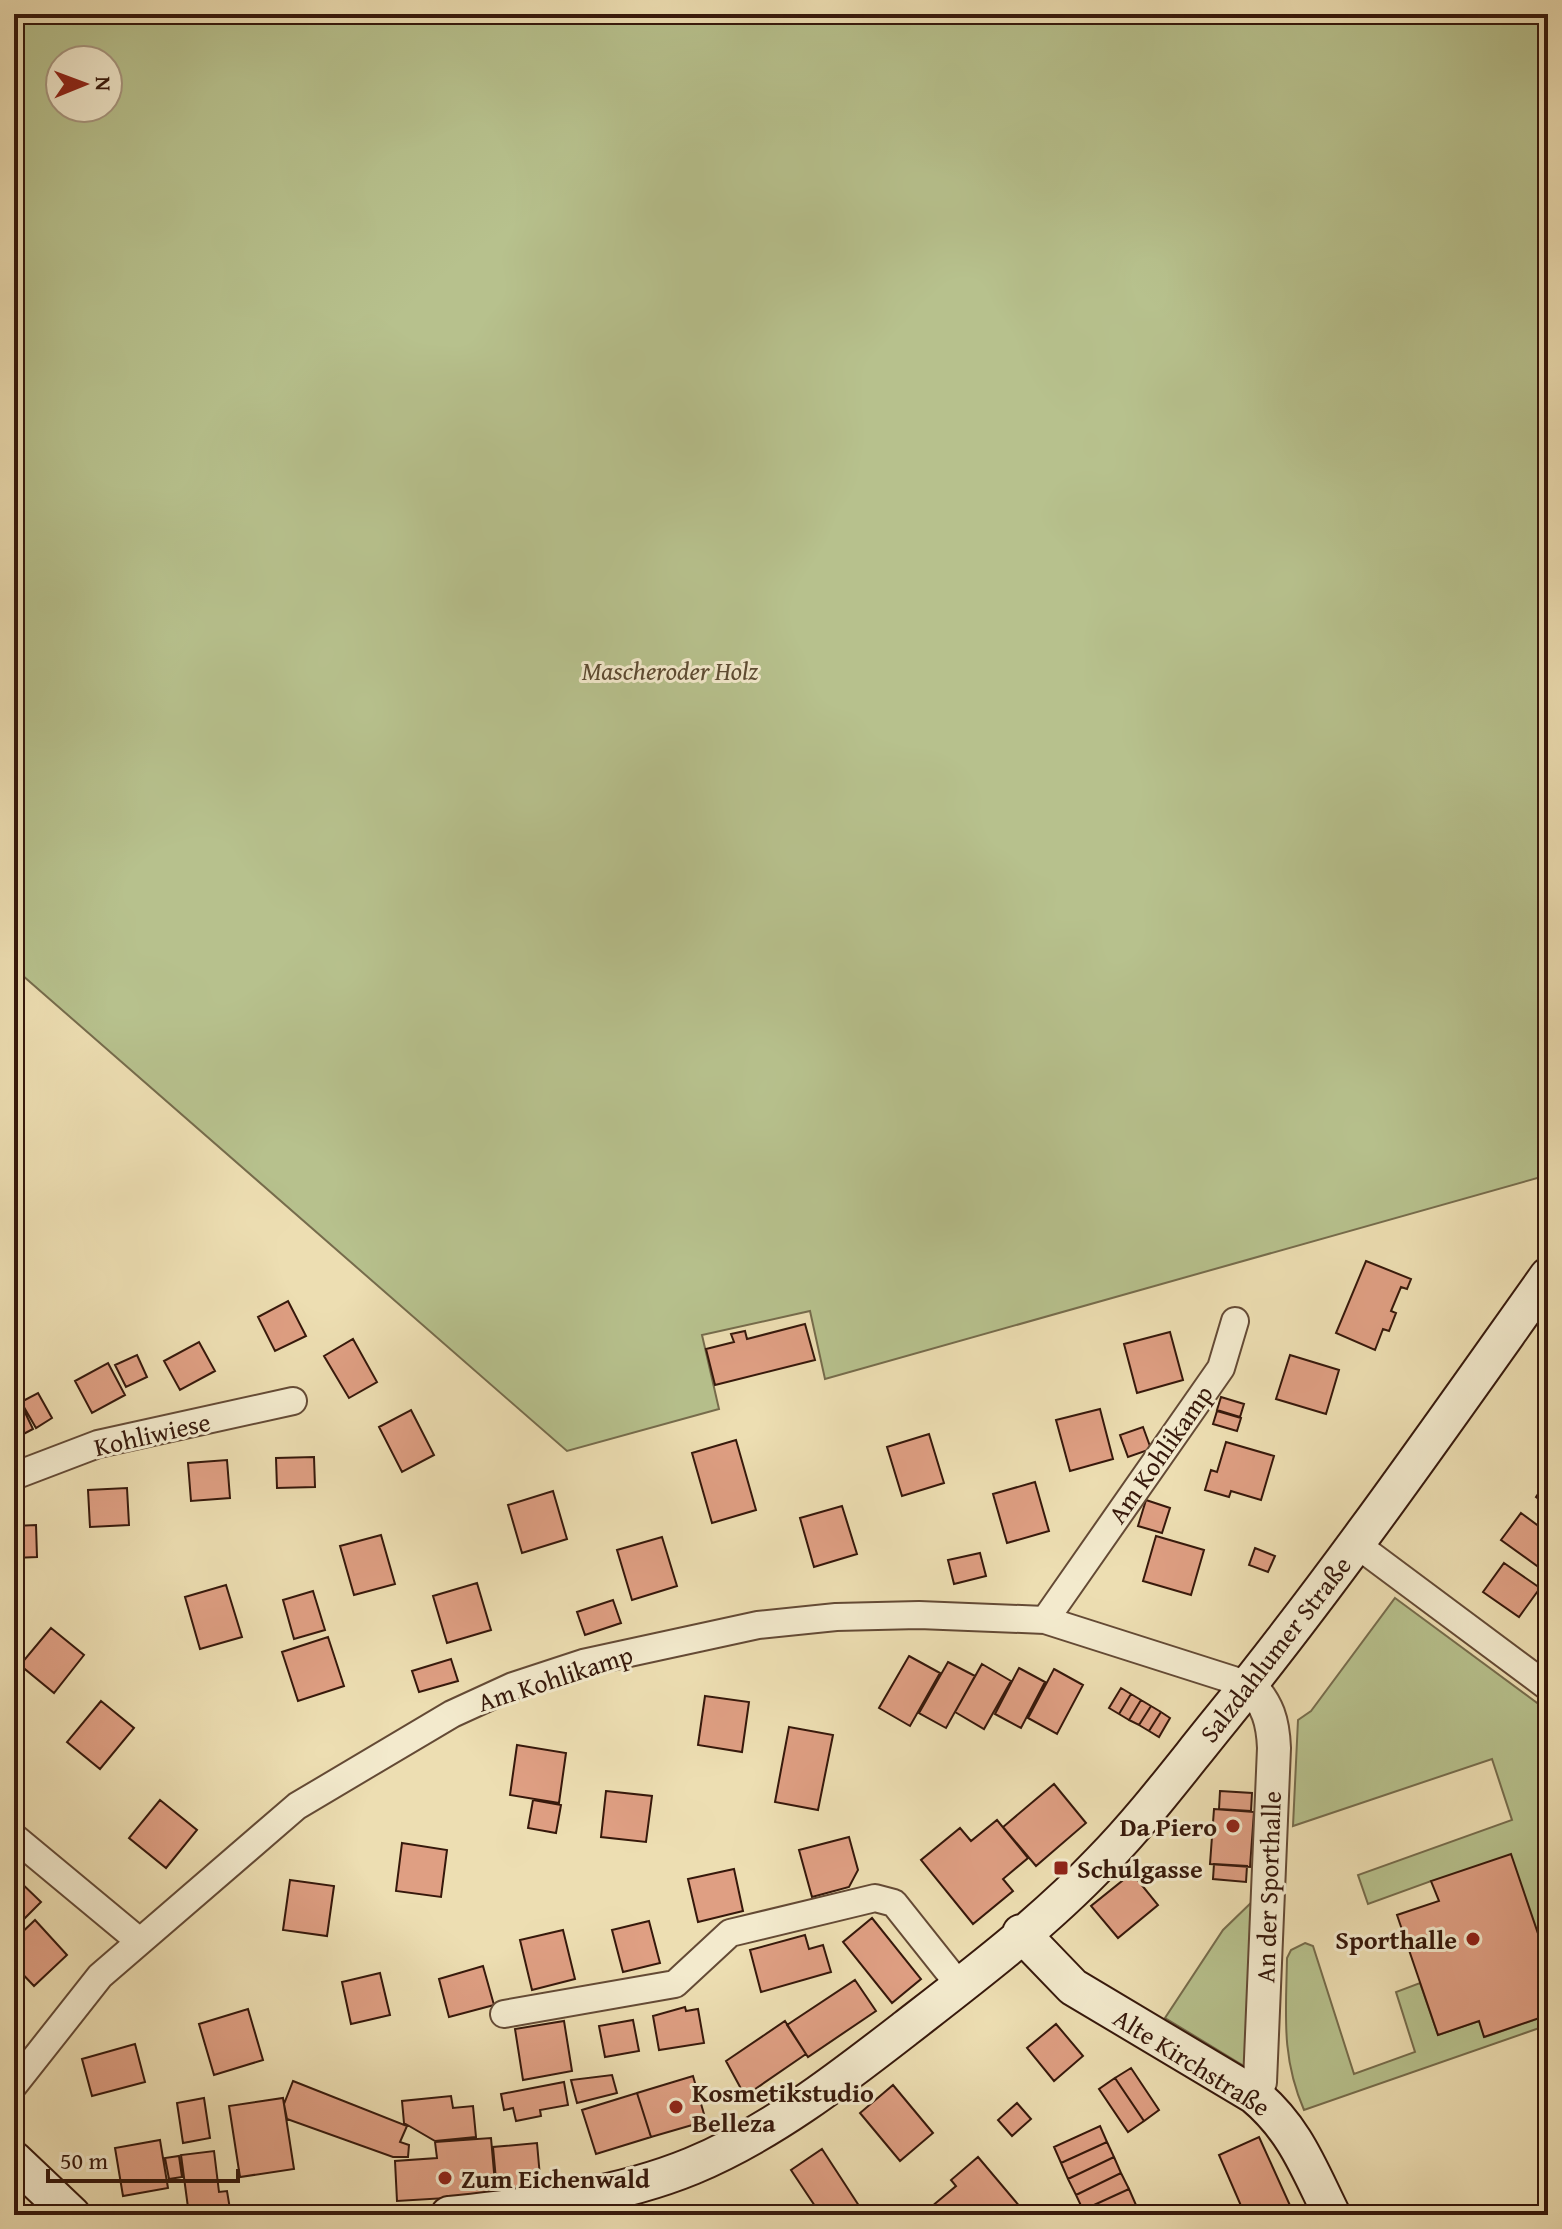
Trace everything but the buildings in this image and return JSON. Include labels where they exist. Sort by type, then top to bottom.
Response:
[{"type":"main road","name":"Salzdahlumer Straße","points":[[449,2215],[555,2203],[626,2188],[733,2148],[786,2117],[960,1986],[1103,1860],[1249,1685],[1356,1544],[1548,1276]]},
{"type":"main road","name":"Alte Kirchstraße","points":[[1021,1933],[1073,1987],[1254,2095],[1279,2116],[1295,2140],[1332,2215]]},
{"type":"main road","points":[[14,2160],[72,2215]]},
{"type":"street","name":"Am Kohlikamp","points":[[1045,1620],[1221,1368],[1235,1321]]},
{"type":"street","name":"Kohliwiese","points":[[14,1476],[98,1444],[293,1401]]},
{"type":"street","points":[[1356,1544],[1548,1687]]},
{"type":"street","name":"Am Kohlikamp","points":[[14,2085],[100,1976],[138,1940],[297,1806],[452,1714],[513,1686],[583,1663],[758,1625],[836,1617],[919,1615],[1045,1620],[1249,1685]]},
{"type":"street","name":"An der Sporthalle","points":[[1249,1685],[1261,1696],[1271,1719],[1274,1748],[1260,2082],[1254,2095]]},
{"type":"street","points":[[14,1837],[138,1940]]},
{"type":"street","points":[[504,2014],[675,1984],[730,1933],[875,1898],[894,1903],[960,1986]]},
{"type":"green space","name":"Mascheroder Holz","points":[[14,14],[1548,14],[1548,1175],[825,1379],[810,1311],[702,1335],[719,1409],[567,1451],[14,968]]},
{"type":"green space","points":[[1395,1598],[1548,1711],[1548,1963],[1431,1881],[1368,1904],[1358,1875],[1512,1820],[1492,1759],[1293,1826],[1298,1720],[1311,1711]]},
{"type":"green space","points":[[1256,1898],[1250,2064],[1244,2066],[1165,2018],[1223,1930]]},
{"type":"green space","points":[[1305,1943],[1313,1946],[1354,2074],[1415,2052],[1396,1992],[1420,1983],[1438,2035],[1479,2021],[1485,2037],[1548,2015],[1548,2025],[1304,2110],[1288,2053],[1286,2017],[1287,1958],[1291,1950]]},
{"type":"place","name":"Da Piero","points":[[1233,1826]]},
{"type":"place","name":"Schulgasse","points":[[1061,1868]]},
{"type":"place","name":"Sporthalle","points":[[1473,1939]]},
{"type":"place","name":"Kosmetikstudio Belleza","points":[[676,2107]]},
{"type":"place","name":"Zum Eichenwald","points":[[445,2178]]}]
